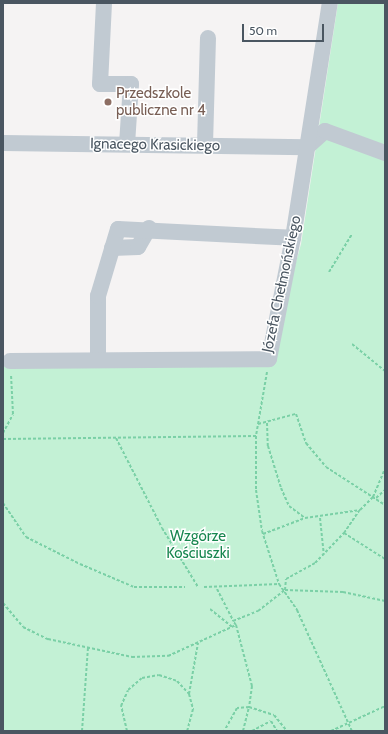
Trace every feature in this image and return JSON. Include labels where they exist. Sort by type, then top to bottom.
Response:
[{"type":"street","points":[[104,3],[100,84],[131,84],[127,144]]},
{"type":"street","name":"Józefa Chełmońskiego","points":[[10,361],[269,359],[275,316],[293,238],[330,3]]},
{"type":"street","points":[[205,145],[208,38]]},
{"type":"street","points":[[307,147],[324,131],[385,153]]},
{"type":"street","name":"Ignacego Krasickiego","points":[[3,143],[307,147]]},
{"type":"street","points":[[98,360],[98,296],[118,229],[149,228],[293,238]]},
{"type":"path","points":[[329,272],[352,234]]},
{"type":"path","points":[[352,344],[385,371]]},
{"type":"path","points":[[269,359],[256,436],[256,490],[263,534],[279,584],[285,590],[352,731]]},
{"type":"path","points":[[3,433],[13,414],[10,361]]},
{"type":"path","points":[[258,424],[267,423],[296,414],[306,443],[326,466],[385,505]]},
{"type":"path","points":[[267,423],[268,446],[281,488],[290,506],[305,518]]},
{"type":"path","points":[[3,439],[256,436]]},
{"type":"path","points":[[116,437],[162,528],[198,587]]},
{"type":"path","points":[[285,590],[286,579],[324,554],[344,533],[360,510],[373,497],[385,469]]},
{"type":"path","points":[[376,498],[385,490]]},
{"type":"path","points":[[3,503],[26,537],[80,564],[134,587],[185,587]]},
{"type":"path","points":[[263,534],[305,518],[360,510]]},
{"type":"path","points":[[320,517],[324,554]]},
{"type":"path","points":[[344,533],[385,559]]},
{"type":"path","points":[[204,587],[217,589],[279,584]]},
{"type":"path","points":[[217,589],[236,625],[252,686],[243,731]]},
{"type":"path","points":[[233,621],[258,611],[285,590],[343,592],[385,601]]},
{"type":"path","points":[[3,603],[23,627],[48,639],[150,658],[168,656],[236,625]]},
{"type":"path","points":[[210,609],[232,627]]},
{"type":"path","points":[[187,731],[193,709],[189,694],[198,643]]},
{"type":"path","points":[[82,731],[88,647]]},
{"type":"path","points":[[127,731],[121,715],[123,698],[142,678],[168,677],[189,694]]},
{"type":"path","points":[[331,731],[385,706]]},
{"type":"path","points":[[224,731],[238,708],[249,707],[274,715],[287,731]]},
{"type":"path","points":[[252,731],[271,721],[277,731]]},
{"type":"green space","name":"Wzgórze Kościuszki","points":[[338,3],[385,3],[385,731],[3,731],[3,356],[10,361],[269,359],[301,244]]},
{"type":"place","name":"Przedszkole publiczne nr 4","points":[[108,102]]}]
